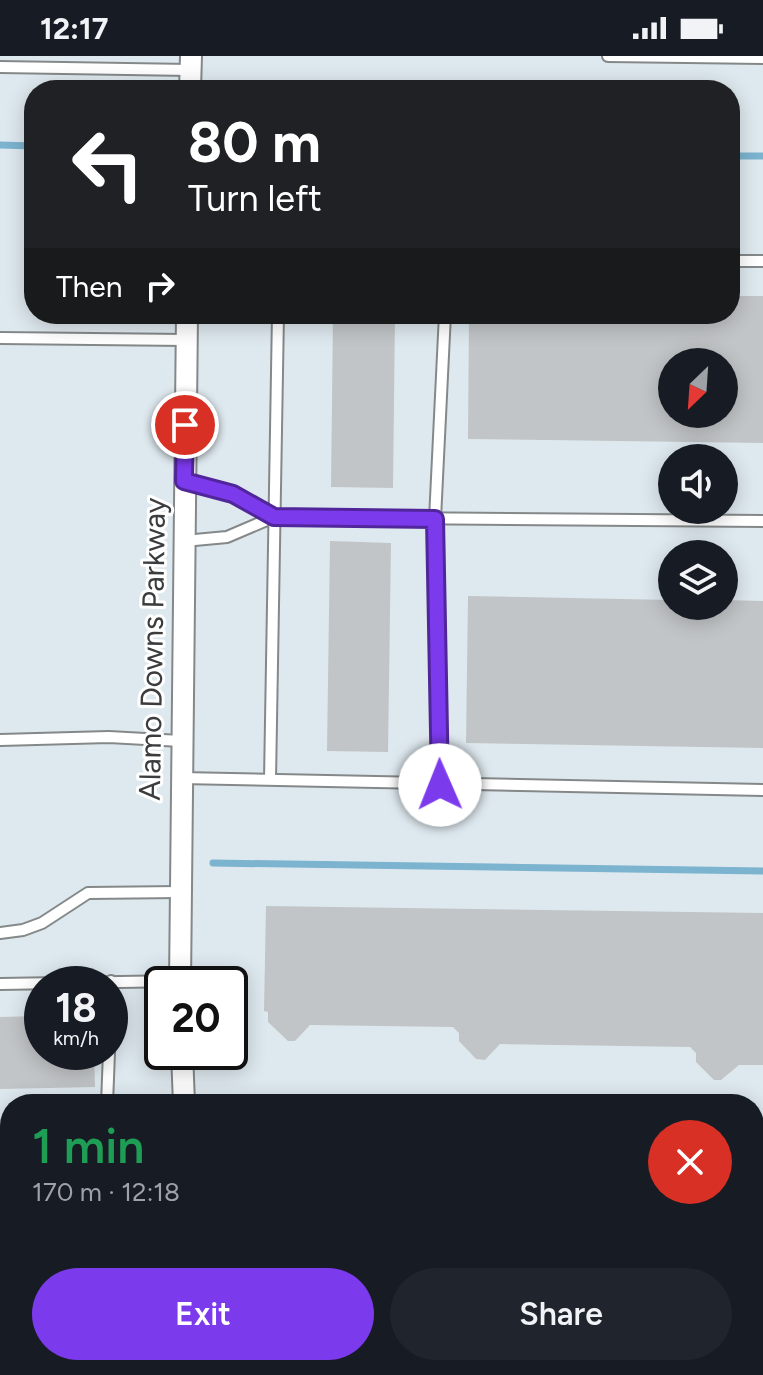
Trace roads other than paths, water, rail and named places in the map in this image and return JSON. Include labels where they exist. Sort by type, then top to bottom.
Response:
[{"type":"street","name":"Alamo Downs Parkway","points":[[180,966],[187,324]]},
{"type":"street","points":[[183,1070],[184,1094]]},
{"type":"lane","points":[[608,56],[763,58]]},
{"type":"lane","points":[[0,67],[191,72]]},
{"type":"lane","points":[[740,261],[763,261]]},
{"type":"lane","points":[[270,780],[278,324]]},
{"type":"lane","points":[[440,785],[435,519],[445,324]]},
{"type":"lane","points":[[0,338],[186,340]]},
{"type":"lane","points":[[184,481],[233,494],[274,517]]},
{"type":"lane","points":[[184,541],[227,537],[274,517],[763,521]]},
{"type":"lane","points":[[0,740],[109,737],[181,741]]},
{"type":"lane","points":[[181,778],[763,790]]},
{"type":"lane","points":[[0,933],[23,930],[42,923],[88,893],[180,892]]},
{"type":"lane","points":[[0,984],[24,983]]},
{"type":"lane","points":[[107,1094],[108,1070]]},
{"type":"waterway","points":[[0,145],[24,146]]},
{"type":"waterway","points":[[740,156],[763,156]]},
{"type":"waterway","points":[[213,863],[763,871]]}]
